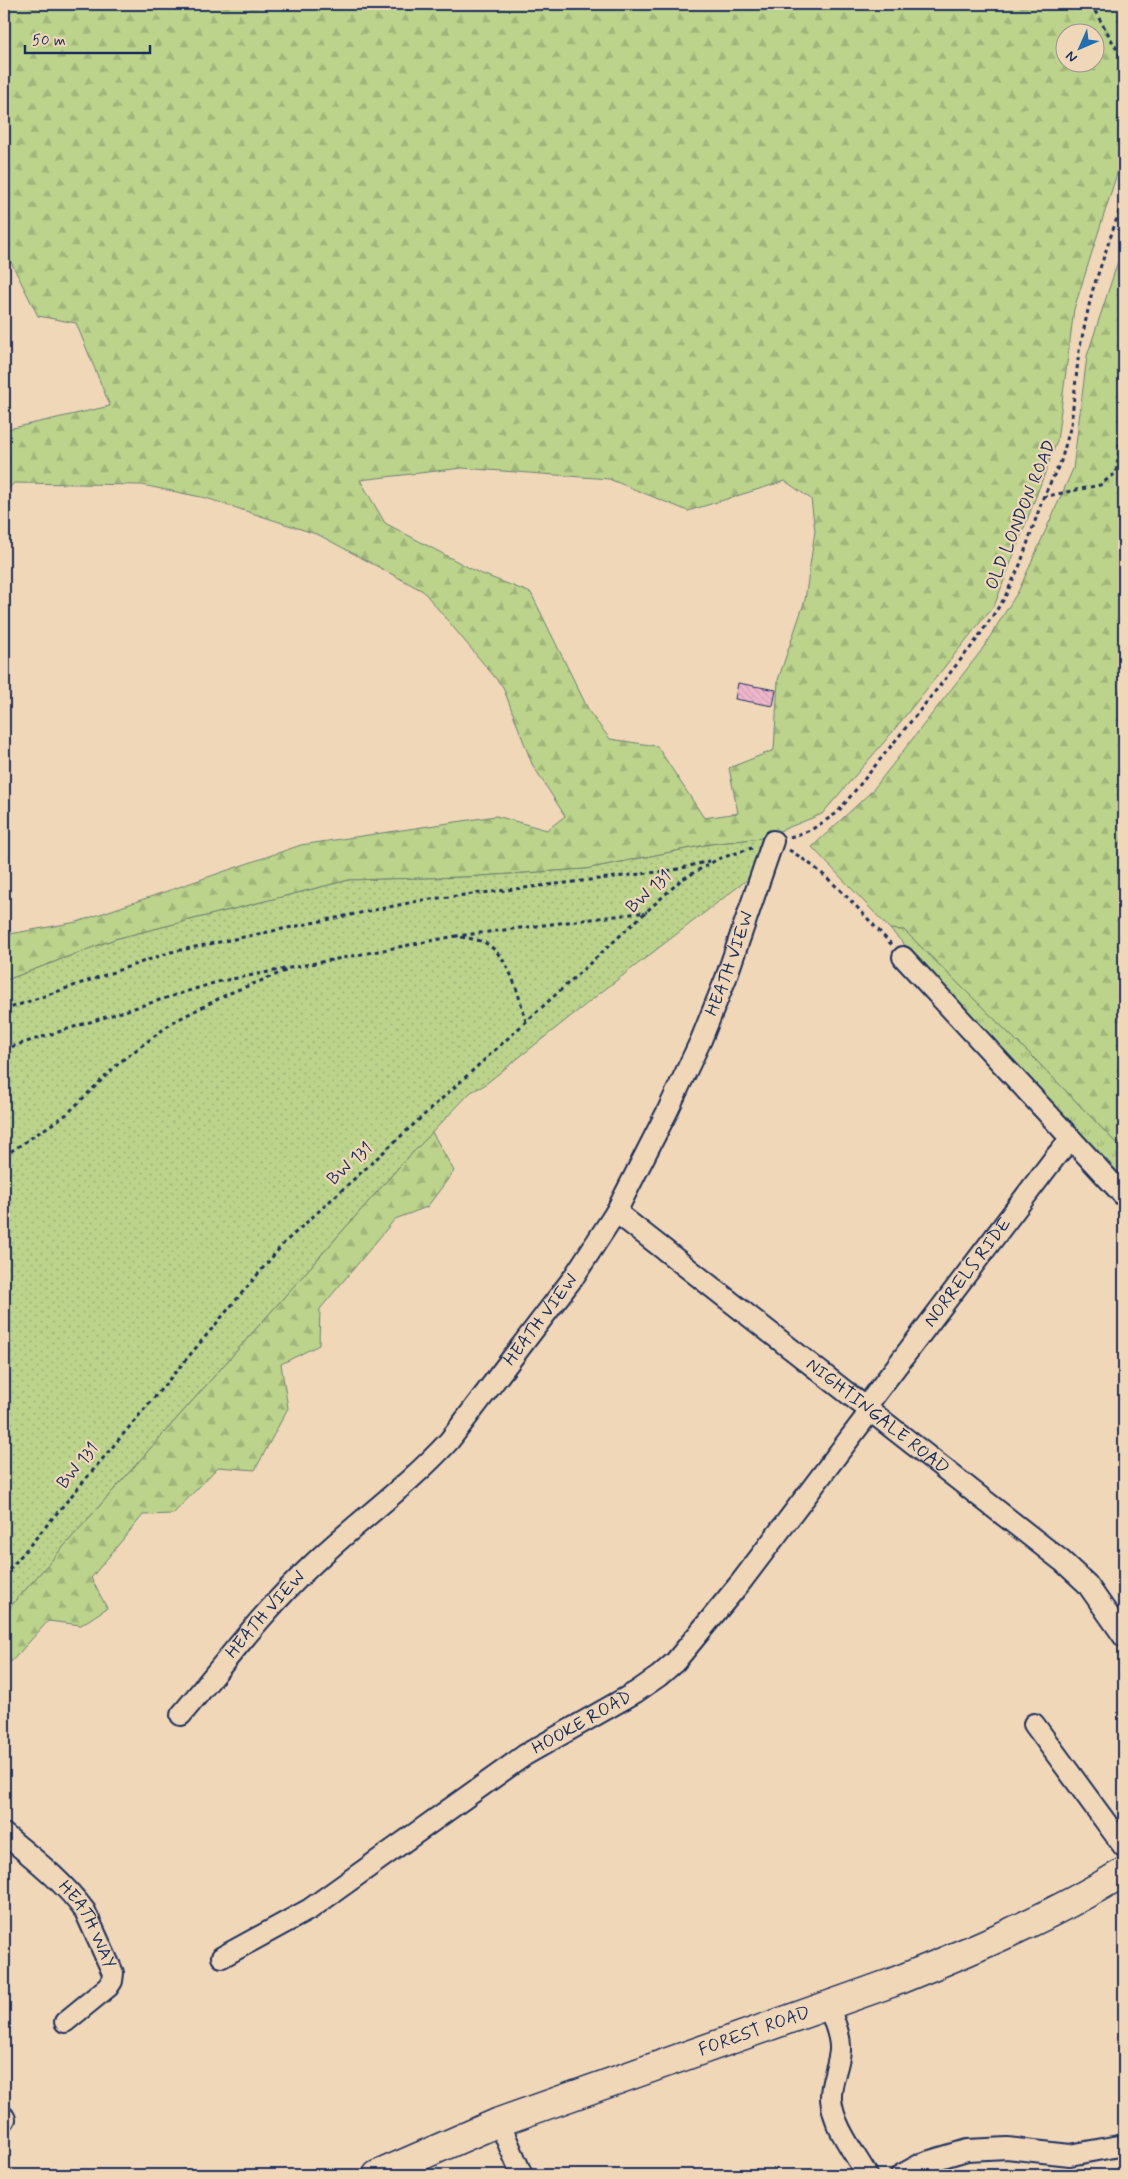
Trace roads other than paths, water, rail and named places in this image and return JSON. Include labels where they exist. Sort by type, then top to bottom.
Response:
[{"type":"street","name":"HEATH VIEW","points":[[181,1715],[314,1563],[429,1463],[449,1441],[574,1278],[616,1212],[701,1040],[726,978],[773,841]]},
{"type":"street","points":[[903,957],[1124,1196]]},
{"type":"street","name":"NORRELS RIDE","points":[[868,1409],[871,1400],[1056,1156],[1072,1139]]},
{"type":"street","name":"NIGHTINGALE ROAD","points":[[616,1212],[1076,1573],[1092,1591],[1124,1637]]},
{"type":"street","name":"HOOKE ROAD","points":[[222,1958],[310,1909],[496,1775],[577,1724],[636,1692],[675,1662],[740,1582],[865,1418],[868,1409]]},
{"type":"street","points":[[1034,1724],[1124,1847]]},
{"type":"street","name":"HEATH WAY","points":[[4,1834],[53,1874],[80,1904],[113,1973],[112,1981],[108,1987],[65,2022]]},
{"type":"street","name":"FOREST ROAD","points":[[377,2175],[499,2122],[950,1960],[1064,1906],[1124,1872]]},
{"type":"street","points":[[828,2005],[839,2037],[840,2048],[831,2088],[832,2107],[839,2126],[867,2175]]},
{"type":"street","points":[[499,2122],[522,2175]]},
{"type":"street","points":[[901,2175],[923,2163],[966,2150],[1007,2148],[1070,2155],[1124,2145]]}]
